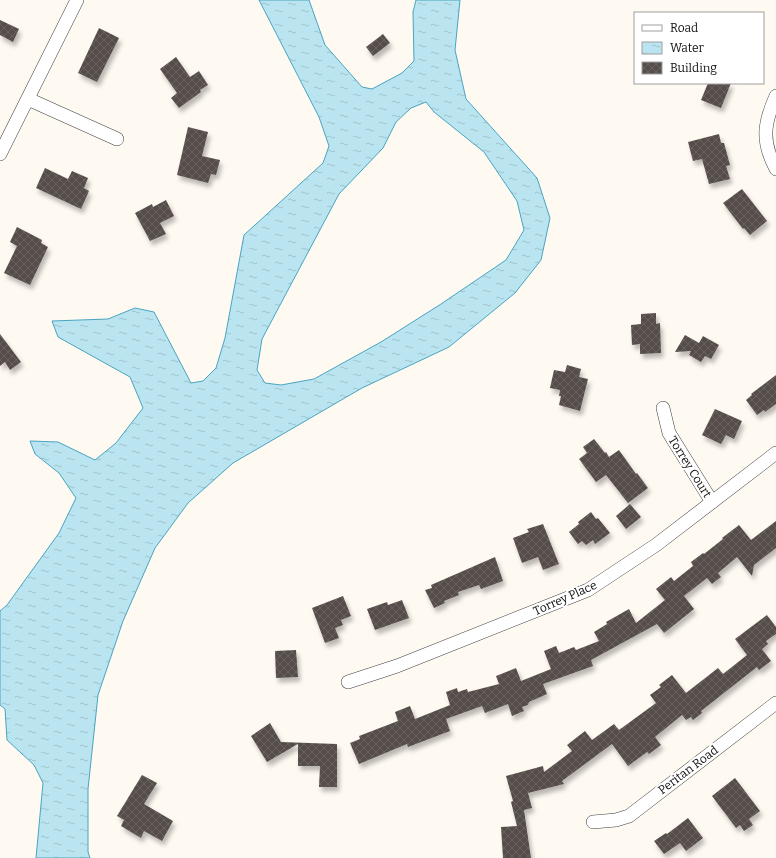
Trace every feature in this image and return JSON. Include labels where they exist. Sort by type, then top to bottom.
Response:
[{"type":"street","points":[[0,154],[77,0]]},
{"type":"street","points":[[776,96],[770,110],[765,131],[769,156],[776,169]]},
{"type":"street","points":[[28,99],[117,139]]},
{"type":"street","name":"Torrey Court","points":[[663,408],[669,433],[712,502]]},
{"type":"street","name":"Torrey Place","points":[[348,682],[397,666],[588,590],[656,545],[776,452]]},
{"type":"street","name":"Peritan Road","points":[[594,822],[616,820],[629,816],[776,703]]},
{"type":"water","points":[[259,0],[309,0],[325,45],[362,87],[372,89],[402,73],[414,61],[413,12],[416,0],[460,0],[455,50],[466,99],[537,178],[550,218],[541,260],[515,293],[449,347],[362,388],[233,463],[188,503],[155,548],[123,621],[98,695],[88,789],[88,852],[90,858],[36,858],[43,783],[34,765],[7,740],[5,709],[0,705],[0,611],[7,605],[59,533],[76,498],[59,473],[35,454],[30,441],[58,442],[95,460],[116,443],[143,408],[130,377],[58,337],[52,321],[108,319],[135,308],[154,312],[191,383],[203,381],[216,368],[225,338],[244,235],[323,163],[329,146],[319,117]],"holes":[[[426,102],[434,112],[484,152],[517,201],[524,230],[506,260],[381,342],[314,379],[281,385],[265,383],[257,370],[262,339],[339,194],[383,148],[396,122],[411,108]]]},
{"type":"building","points":[[0,20],[19,29],[13,42],[0,35]]},
{"type":"building","points":[[99,28],[119,38],[97,82],[78,73]]},
{"type":"building","points":[[383,34],[390,43],[373,56],[366,47]]},
{"type":"building","points":[[176,57],[190,77],[199,71],[208,85],[179,108],[171,98],[177,93],[160,69]]},
{"type":"building","points":[[708,84],[731,84],[721,108],[701,100]]},
{"type":"building","points":[[188,127],[208,132],[202,156],[220,160],[216,175],[211,174],[208,183],[177,175]]},
{"type":"building","points":[[719,134],[721,143],[724,143],[730,165],[726,166],[730,179],[709,184],[702,159],[693,161],[688,142]]},
{"type":"building","points":[[45,168],[68,179],[72,171],[88,178],[84,188],[89,191],[81,209],[36,188]]},
{"type":"building","points":[[742,189],[767,221],[750,235],[744,228],[743,229],[723,203]]},
{"type":"building","points":[[166,200],[174,216],[160,223],[166,234],[150,241],[135,213],[152,204],[153,207]]},
{"type":"building","points":[[17,227],[42,240],[41,243],[48,247],[30,285],[4,273],[17,246],[10,242]]},
{"type":"building","points":[[656,313],[656,324],[660,323],[661,353],[640,354],[640,344],[632,345],[631,325],[641,324],[641,314]]},
{"type":"building","points":[[0,334],[21,362],[10,370],[5,362],[0,366]]},
{"type":"building","points":[[685,335],[699,343],[703,336],[719,345],[711,359],[705,356],[701,362],[689,355],[691,351],[675,352]]},
{"type":"building","points":[[567,365],[581,369],[579,377],[588,379],[580,411],[559,405],[561,396],[559,396],[560,390],[550,388],[554,370],[565,372]]},
{"type":"building","points":[[776,375],[776,404],[765,412],[764,410],[757,415],[746,400],[752,395],[751,394]]},
{"type":"building","points":[[715,409],[742,421],[734,439],[726,435],[721,444],[702,435]]},
{"type":"building","points":[[594,439],[609,457],[619,450],[648,488],[628,503],[606,475],[596,482],[579,459],[587,453],[583,447]]},
{"type":"building","points":[[630,504],[641,517],[626,529],[616,516]]},
{"type":"building","points":[[591,512],[610,533],[595,544],[593,540],[586,545],[582,541],[578,544],[569,532],[579,524],[578,522]]},
{"type":"building","points":[[776,521],[776,548],[754,565],[752,576],[737,557],[718,573],[721,577],[712,584],[707,578],[684,596],[694,609],[664,633],[657,624],[591,660],[593,666],[543,684],[547,694],[529,702],[528,705],[522,707],[524,711],[512,716],[508,704],[485,713],[482,706],[446,719],[450,731],[408,747],[407,744],[359,764],[350,743],[360,739],[359,736],[398,721],[395,712],[410,706],[415,719],[450,705],[446,692],[457,688],[458,692],[467,689],[468,692],[499,684],[496,676],[516,668],[521,681],[551,669],[544,651],[556,646],[559,653],[574,647],[576,650],[599,641],[594,632],[607,624],[606,622],[629,609],[636,623],[665,600],[656,589],[671,577],[674,581],[693,566],[691,562],[703,553],[704,554],[739,525],[751,540]]},
{"type":"building","points":[[543,524],[559,564],[543,570],[538,557],[522,563],[513,538],[529,532],[527,529]]},
{"type":"building","points":[[495,557],[503,581],[481,589],[479,585],[458,592],[459,595],[444,601],[445,603],[434,608],[425,590],[432,588],[431,585]]},
{"type":"building","points":[[343,596],[351,616],[341,620],[343,625],[335,628],[339,638],[325,643],[312,608]]},
{"type":"building","points":[[402,600],[409,618],[375,630],[367,609],[387,602],[388,605]]},
{"type":"building","points":[[767,615],[776,627],[776,634],[766,641],[768,644],[762,649],[771,661],[759,670],[757,667],[701,711],[702,713],[693,720],[691,717],[686,720],[682,715],[655,737],[661,745],[649,754],[647,752],[628,766],[612,744],[562,781],[564,784],[528,793],[532,808],[524,810],[531,858],[503,858],[501,827],[517,826],[511,802],[513,801],[506,776],[543,766],[544,772],[572,751],[567,745],[585,731],[592,740],[614,724],[619,730],[656,703],[650,695],[661,687],[659,685],[672,675],[686,693],[718,668],[723,674],[747,655],[735,639]]},
{"type":"building","points":[[296,650],[298,677],[276,678],[275,651]]},
{"type":"building","points":[[270,723],[281,742],[337,744],[337,787],[319,787],[320,766],[298,766],[298,744],[267,762],[251,736]]},
{"type":"building","points":[[142,775],[157,783],[144,804],[173,821],[162,841],[144,831],[141,838],[121,826],[124,820],[117,816]]},
{"type":"building","points":[[735,778],[760,811],[749,819],[753,825],[744,831],[740,825],[736,828],[712,796]]},
{"type":"building","points":[[688,818],[703,838],[686,851],[680,843],[664,854],[654,841],[666,833],[667,834]]}]
